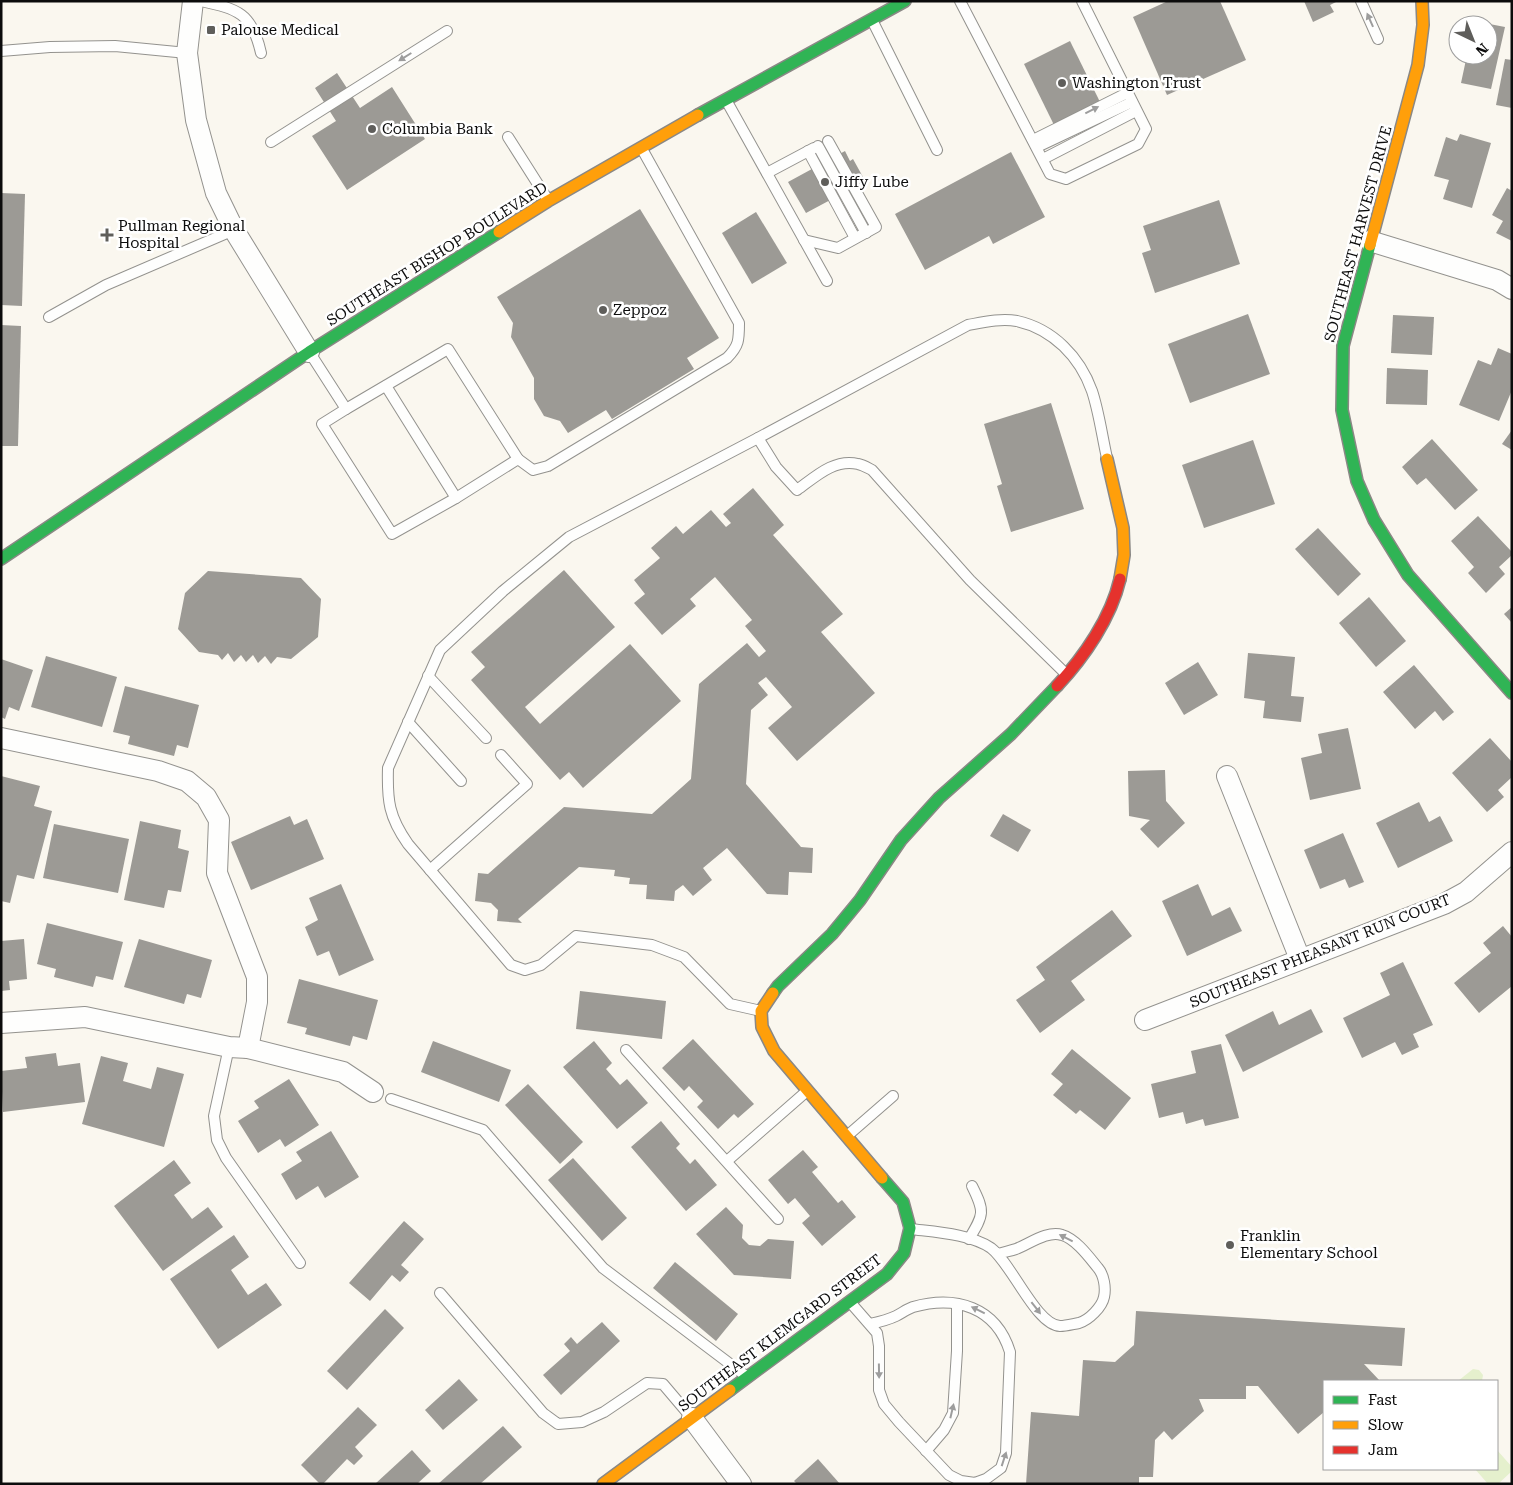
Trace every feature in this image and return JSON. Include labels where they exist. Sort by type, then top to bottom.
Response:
[{"type":"street","points":[[193,1],[187,53],[196,120],[216,193],[234,230],[309,352]]},
{"type":"street","name":"SOUTHEAST BISHOP BOULEVARD","points":[[1,559],[309,352],[548,201],[725,99],[906,1]]},
{"type":"street","name":"SOUTHEAST HARVEST DRIVE","points":[[1422,1],[1423,25],[1418,66],[1343,346],[1342,410],[1357,480],[1374,520],[1408,575],[1512,693]]},
{"type":"street","points":[[1370,241],[1497,280],[1512,290]]},
{"type":"street","points":[[761,1011],[778,986],[832,934],[854,907],[901,840],[939,798],[1011,734],[1067,675],[1098,631],[1112,607],[1120,581],[1124,555],[1123,528],[1107,459]]},
{"type":"street","points":[[1,738],[158,771],[187,781],[206,797],[219,820],[217,872],[257,977],[257,1002],[239,1048]]},
{"type":"street","points":[[1227,776],[1300,959]]},
{"type":"street","name":"SOUTHEAST PHEASANT RUN COURT","points":[[1145,1020],[1444,904],[1466,892],[1512,852]]},
{"type":"street","name":"SOUTHEAST KLEMGARD STREET","points":[[603,1484],[887,1274],[904,1253],[910,1228],[903,1202],[774,1051],[762,1027],[761,1011]]},
{"type":"street","points":[[1,1023],[85,1017],[239,1048],[343,1072],[382,1096]]},
{"type":"street","points":[[692,1418],[741,1484]]},
{"type":"lane","points":[[202,1],[231,8],[248,20],[257,38],[261,53]]},
{"type":"lane","points":[[960,1],[1050,174],[1066,179],[1138,144],[1146,130],[1082,1]]},
{"type":"lane","points":[[1361,1],[1378,39]]},
{"type":"lane","points":[[872,19],[937,150]]},
{"type":"lane","points":[[271,142],[446,31]]},
{"type":"lane","points":[[1,51],[50,47],[115,46],[187,53]]},
{"type":"lane","points":[[725,99],[827,281]]},
{"type":"lane","points":[[1035,144],[1132,102]]},
{"type":"lane","points":[[1042,159],[1132,102]]},
{"type":"lane","points":[[508,137],[548,201]]},
{"type":"lane","points":[[767,174],[831,139],[876,227],[838,248],[804,240]]},
{"type":"lane","points":[[818,146],[866,232]]},
{"type":"lane","points":[[518,459],[456,498],[392,534],[322,424],[448,349],[518,459],[533,470],[548,466],[726,358],[735,349],[739,339],[739,322],[641,147]]},
{"type":"lane","points":[[808,152],[856,238]]},
{"type":"lane","points":[[49,317],[106,285],[234,230]]},
{"type":"lane","points":[[761,1011],[730,1004],[684,957],[652,945],[576,936],[541,965],[525,970],[511,965],[396,827],[390,805],[387,788],[388,768],[440,650],[503,591],[569,537],[758,438],[968,324],[993,320],[1017,321],[1045,332],[1063,345],[1076,361],[1092,391],[1107,459]]},
{"type":"lane","points":[[309,352],[346,408]]},
{"type":"lane","points":[[386,386],[456,498]]},
{"type":"lane","points":[[758,438],[776,467],[796,490],[825,470],[841,463],[857,463],[872,470],[970,580],[1067,675]]},
{"type":"lane","points":[[428,676],[486,738]]},
{"type":"lane","points":[[408,722],[461,781]]},
{"type":"lane","points":[[430,870],[527,784],[501,755]]},
{"type":"lane","points":[[239,1048],[214,1116],[217,1140],[226,1158],[300,1263]]},
{"type":"lane","points":[[626,1050],[778,1219]]},
{"type":"lane","points":[[727,1161],[808,1091]]},
{"type":"lane","points":[[382,1096],[482,1130],[603,1268],[747,1377]]},
{"type":"lane","points":[[847,1137],[893,1096]]},
{"type":"lane","points":[[969,1239],[980,1221],[982,1208],[972,1186]]},
{"type":"lane","points":[[910,1228],[969,1239],[990,1248],[1004,1260],[1033,1304],[1047,1321],[1059,1326],[1083,1322],[1095,1312],[1104,1297],[1102,1272],[1086,1254],[1062,1235],[1053,1234],[998,1254]]},
{"type":"lane","points":[[440,1293],[543,1412],[558,1424],[582,1422],[604,1412],[647,1383],[663,1384],[692,1418]]},
{"type":"lane","points":[[850,1302],[877,1333],[879,1390],[884,1404],[926,1451],[948,1475],[962,1481],[975,1483],[986,1479],[1001,1468],[1006,1453],[1010,1352],[1006,1338],[998,1326],[985,1314],[969,1306],[929,1303],[910,1308],[896,1316],[870,1324]]},
{"type":"lane","points":[[926,1451],[944,1430],[953,1413],[957,1350],[957,1304]]},
{"type":"green space","points":[[1473,1369],[1479,1370],[1483,1375],[1482,1380],[1459,1380]]},
{"type":"green space","points":[[1498,1451],[1512,1467],[1512,1471],[1498,1484],[1488,1484],[1476,1470],[1498,1470]]},
{"type":"building","points":[[1168,1],[1220,1],[1246,60],[1167,95],[1133,17]]},
{"type":"building","points":[[1304,1],[1338,1],[1330,5],[1334,12],[1313,22]]},
{"type":"building","points":[[1498,26],[1505,27],[1498,58]]},
{"type":"building","name":"Washington Trust","points":[[1070,41],[1100,102],[1054,125],[1024,64]]},
{"type":"building","points":[[1505,59],[1512,60],[1512,108],[1496,105]]},
{"type":"building","points":[[1465,65],[1496,65],[1491,89],[1461,83]]},
{"type":"building","name":"Columbia Bank","points":[[337,73],[360,108],[392,87],[425,139],[347,190],[312,136],[336,121],[315,88]]},
{"type":"building","points":[[1460,134],[1491,143],[1472,208],[1443,199],[1449,180],[1434,176],[1446,137],[1457,141]]},
{"type":"building","name":"Jiffy Lube","points":[[845,151],[850,161],[853,159],[863,177],[860,179],[862,183],[806,213],[788,182]]},
{"type":"building","points":[[1011,152],[1045,217],[993,244],[989,236],[925,270],[895,214]]},
{"type":"building","points":[[1507,188],[1512,191],[1512,241],[1496,233],[1503,221],[1492,215]]},
{"type":"building","points":[[1,193],[25,194],[22,306],[1,305]]},
{"type":"building","points":[[1219,200],[1240,264],[1155,293],[1142,253],[1151,250],[1143,226]]},
{"type":"building","name":"Zeppoz","points":[[640,209],[719,338],[687,358],[694,369],[612,419],[606,410],[568,433],[560,421],[544,416],[534,399],[534,378],[511,337],[513,323],[497,297]]},
{"type":"building","points":[[756,212],[787,263],[752,284],[722,233]]},
{"type":"building","points":[[1248,314],[1270,374],[1190,403],[1168,344]]},
{"type":"building","points":[[1393,315],[1434,317],[1432,355],[1391,353]]},
{"type":"building","points":[[1,325],[21,326],[18,446],[1,446]]},
{"type":"building","points":[[1498,348],[1512,354],[1512,390],[1499,421],[1459,405],[1478,360],[1491,365]]},
{"type":"building","points":[[1387,368],[1428,370],[1427,405],[1386,404]]},
{"type":"building","points":[[1051,403],[1084,509],[1011,532],[997,486],[1002,484],[984,424]]},
{"type":"building","points":[[1512,430],[1512,450],[1502,444]]},
{"type":"building","points":[[1432,439],[1478,490],[1455,510],[1426,478],[1417,485],[1402,467]]},
{"type":"building","points":[[1253,440],[1275,504],[1204,528],[1182,465]]},
{"type":"building","points":[[753,488],[784,525],[773,535],[843,614],[821,632],[875,693],[797,761],[768,728],[792,707],[766,677],[758,683],[768,695],[751,710],[746,784],[801,847],[813,848],[812,873],[789,872],[788,895],[767,894],[727,848],[703,868],[712,880],[693,896],[683,885],[675,891],[674,901],[646,899],[647,885],[629,884],[630,878],[614,876],[615,870],[579,867],[518,919],[522,923],[497,921],[498,910],[491,903],[475,901],[478,873],[488,874],[564,807],[652,814],[691,779],[699,684],[747,643],[759,657],[766,651],[745,626],[752,620],[715,577],[690,599],[696,606],[662,635],[634,603],[645,594],[634,580],[660,558],[651,548],[676,526],[683,534],[711,510],[726,527],[731,523],[723,514]]},
{"type":"building","points":[[1478,516],[1512,552],[1512,555],[1499,567],[1505,574],[1486,593],[1468,573],[1474,567],[1451,541]]},
{"type":"building","points":[[1318,528],[1361,574],[1338,596],[1295,549]]},
{"type":"building","points":[[564,570],[615,627],[525,707],[540,724],[630,644],[681,701],[583,788],[569,772],[560,780],[471,680],[485,667],[471,652]]},
{"type":"building","points":[[208,571],[301,578],[321,599],[318,637],[291,659],[277,657],[271,664],[265,656],[258,663],[253,655],[246,662],[241,655],[234,662],[228,653],[222,660],[218,655],[199,652],[178,629],[185,593]]},
{"type":"building","points":[[1369,597],[1406,641],[1376,667],[1339,623]]},
{"type":"building","points":[[1512,607],[1512,623],[1504,614]]},
{"type":"building","points":[[1248,653],[1295,657],[1291,696],[1304,697],[1301,722],[1263,718],[1265,701],[1244,698]]},
{"type":"building","points":[[46,656],[117,677],[102,727],[31,707]]},
{"type":"building","points":[[1,659],[33,670],[19,711],[9,707],[5,719],[1,717]]},
{"type":"building","points":[[1198,662],[1218,695],[1184,715],[1165,683]]},
{"type":"building","points":[[1414,665],[1454,712],[1443,721],[1435,711],[1415,729],[1383,692]]},
{"type":"building","points":[[125,686],[199,705],[188,748],[177,745],[174,756],[128,744],[130,736],[113,732]]},
{"type":"building","points":[[1348,728],[1361,789],[1310,800],[1301,758],[1322,753],[1318,734]]},
{"type":"building","points":[[1490,738],[1512,762],[1512,777],[1498,790],[1504,797],[1487,812],[1452,773]]},
{"type":"building","points":[[1165,770],[1166,801],[1185,823],[1158,848],[1140,829],[1150,820],[1129,816],[1128,771]]},
{"type":"building","points":[[1,776],[40,786],[34,806],[52,811],[34,879],[17,875],[10,903],[1,901]]},
{"type":"building","points":[[1419,802],[1429,822],[1440,816],[1453,841],[1398,868],[1376,823]]},
{"type":"building","points":[[1003,814],[1031,830],[1018,852],[990,836]]},
{"type":"building","points":[[290,816],[294,825],[307,819],[324,859],[251,890],[231,842]]},
{"type":"building","points":[[140,821],[181,830],[178,848],[189,851],[181,892],[168,890],[164,908],[124,900]]},
{"type":"building","points":[[54,824],[129,839],[118,893],[43,878]]},
{"type":"building","points":[[1343,833],[1364,882],[1349,888],[1345,879],[1320,889],[1304,850]]},
{"type":"building","points":[[341,884],[374,960],[339,976],[329,951],[317,956],[305,927],[318,920],[309,898]]},
{"type":"building","points":[[1198,884],[1212,916],[1230,907],[1242,931],[1187,956],[1162,901]]},
{"type":"building","points":[[1112,910],[1132,936],[1071,981],[1085,1000],[1040,1033],[1016,1000],[1045,980],[1036,967]]},
{"type":"building","points":[[47,923],[123,942],[113,980],[96,976],[93,987],[54,977],[56,969],[37,964]]},
{"type":"building","points":[[1503,926],[1512,937],[1512,986],[1479,1013],[1454,983],[1491,953],[1483,943]]},
{"type":"building","points":[[24,939],[27,979],[9,981],[10,990],[1,991],[1,941]]},
{"type":"building","points":[[139,939],[212,960],[201,998],[187,994],[184,1004],[124,987]]},
{"type":"building","points":[[1403,962],[1433,1025],[1413,1034],[1419,1047],[1402,1055],[1395,1042],[1362,1058],[1343,1018],[1390,995],[1380,973]]},
{"type":"building","points":[[299,979],[378,1000],[367,1040],[353,1036],[350,1046],[305,1034],[307,1028],[287,1023]]},
{"type":"building","points":[[580,991],[666,1001],[662,1039],[576,1029]]},
{"type":"building","points":[[1311,1009],[1323,1032],[1243,1072],[1225,1035],[1273,1011],[1279,1025]]},
{"type":"building","points":[[693,1039],[754,1104],[738,1118],[734,1114],[718,1129],[697,1107],[703,1101],[689,1086],[684,1091],[662,1068]]},
{"type":"building","points":[[433,1041],[511,1070],[499,1102],[421,1072]]},
{"type":"building","points":[[594,1041],[612,1063],[606,1069],[620,1085],[627,1079],[648,1103],[617,1129],[563,1067]]},
{"type":"building","points":[[1221,1044],[1239,1118],[1205,1126],[1203,1119],[1186,1124],[1183,1112],[1159,1118],[1151,1084],[1196,1073],[1191,1051]]},
{"type":"building","points":[[1072,1049],[1131,1098],[1105,1130],[1080,1110],[1076,1114],[1053,1095],[1063,1084],[1051,1074]]},
{"type":"building","points":[[56,1053],[58,1066],[80,1063],[85,1102],[3,1112],[1,1071],[27,1068],[25,1057]]},
{"type":"building","points":[[101,1056],[128,1063],[123,1081],[151,1089],[157,1067],[184,1074],[164,1147],[82,1124]]},
{"type":"building","points":[[289,1079],[319,1125],[285,1147],[280,1139],[258,1153],[238,1121],[259,1108],[254,1101]]},
{"type":"building","points":[[528,1084],[583,1142],[560,1164],[505,1105]]},
{"type":"building","points":[[661,1121],[680,1144],[676,1148],[690,1164],[695,1159],[717,1185],[686,1211],[631,1147]]},
{"type":"building","points":[[331,1131],[359,1177],[325,1198],[318,1186],[296,1200],[281,1174],[302,1161],[296,1152]]},
{"type":"building","points":[[803,1150],[818,1167],[812,1172],[838,1203],[842,1200],[856,1217],[822,1246],[802,1223],[810,1216],[795,1198],[788,1204],[768,1180]]},
{"type":"building","points":[[573,1158],[627,1218],[602,1241],[548,1180]]},
{"type":"building","points":[[174,1160],[191,1183],[174,1195],[192,1219],[208,1207],[223,1227],[163,1271],[114,1206]]},
{"type":"building","points":[[726,1207],[743,1225],[742,1238],[749,1245],[760,1246],[768,1239],[794,1241],[791,1279],[734,1275],[696,1234]]},
{"type":"building","points":[[404,1221],[424,1239],[401,1265],[409,1272],[400,1282],[392,1275],[370,1301],[349,1283]]},
{"type":"building","points":[[234,1235],[249,1257],[231,1270],[248,1295],[266,1283],[282,1305],[218,1349],[170,1279]]},
{"type":"building","points":[[675,1262],[738,1314],[716,1341],[653,1288]]},
{"type":"building","points":[[385,1309],[404,1328],[347,1390],[327,1371]]},
{"type":"building","points":[[1136,1311],[1405,1328],[1402,1366],[1364,1364],[1379,1380],[1323,1380],[1323,1413],[1298,1434],[1258,1386],[1246,1386],[1246,1399],[1199,1399],[1204,1411],[1172,1440],[1164,1431],[1155,1440],[1153,1477],[1139,1477],[1139,1484],[1026,1484],[1031,1412],[1079,1416],[1083,1360],[1115,1362],[1134,1345]]},
{"type":"building","points":[[602,1322],[620,1341],[561,1395],[543,1375],[570,1351],[564,1344],[571,1337],[577,1344]]},
{"type":"building","points":[[459,1379],[478,1400],[443,1430],[425,1410]]},
{"type":"building","points":[[358,1407],[377,1425],[355,1447],[363,1456],[354,1465],[347,1459],[323,1484],[320,1484],[301,1465]]},
{"type":"building","points":[[503,1426],[522,1447],[480,1484],[438,1484]]},
{"type":"building","points":[[412,1450],[431,1471],[417,1484],[375,1484]]},
{"type":"building","points":[[818,1459],[840,1484],[797,1484],[794,1481]]},
{"type":"traffic: fast","points":[[698,115],[905,1]]},
{"type":"traffic: fast","points":[[1,559],[309,352],[499,232]]},
{"type":"traffic: fast","points":[[1370,245],[1343,346],[1342,410],[1357,481],[1374,520],[1408,575],[1512,693]]},
{"type":"traffic: fast","points":[[773,993],[832,934],[860,900],[901,840],[939,798],[1011,734],[1057,686]]},
{"type":"traffic: fast","points":[[730,1390],[887,1274],[904,1253],[910,1228],[903,1202],[882,1178]]},
{"type":"traffic: slow","points":[[1370,245],[1418,65],[1423,25],[1422,1]]},
{"type":"traffic: slow","points":[[499,232],[548,201],[698,115]]},
{"type":"traffic: slow","points":[[1107,459],[1123,528],[1124,555],[1120,579]]},
{"type":"traffic: slow","points":[[773,993],[761,1011],[762,1027],[774,1051],[882,1178]]},
{"type":"traffic: slow","points":[[603,1484],[730,1390]]},
{"type":"traffic: jam","points":[[1057,686],[1077,663],[1095,636],[1110,608],[1120,579]]},
{"type":"place","name":"Palouse Medical","points":[[211,30]]},
{"type":"place","name":"Washington Trust","points":[[1062,83]]},
{"type":"place","name":"Columbia Bank","points":[[372,129]]},
{"type":"place","name":"Jiffy Lube","points":[[825,182]]},
{"type":"place","name":"Pullman Regional Hospital","points":[[107,235]]},
{"type":"place","name":"Zeppoz","points":[[603,310]]},
{"type":"place","name":"Franklin Elementary School","points":[[1230,1245]]}]
